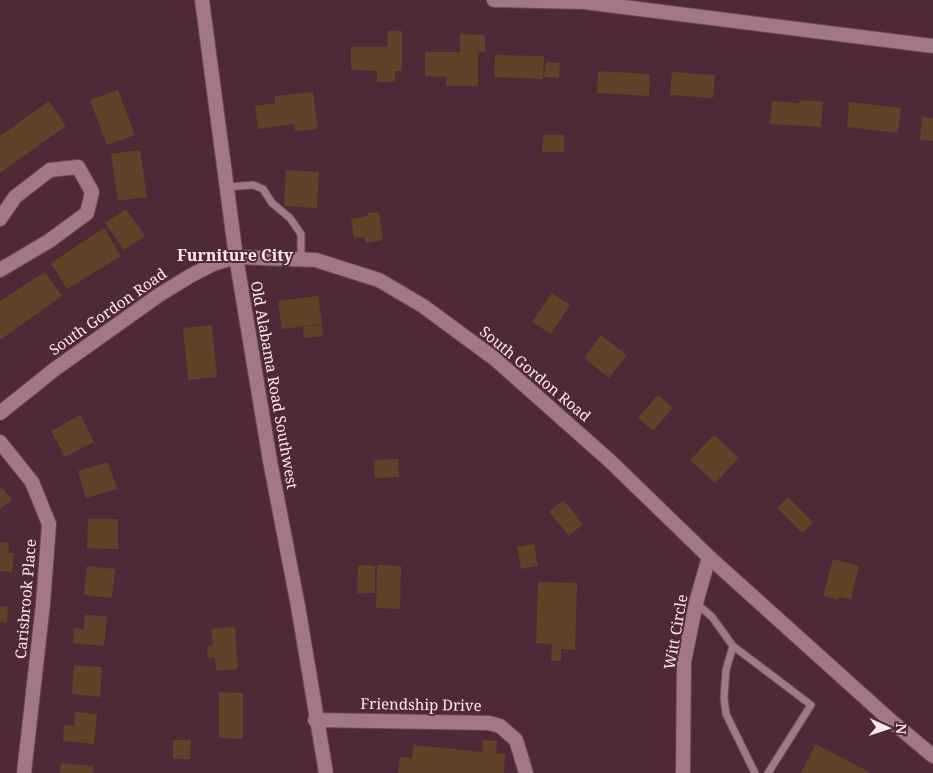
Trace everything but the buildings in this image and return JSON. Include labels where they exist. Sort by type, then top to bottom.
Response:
[{"type":"street","name":"Old Alabama Road Southwest","points":[[202,0],[236,257],[270,461],[298,606],[326,773]]},
{"type":"street","points":[[494,0],[583,1],[933,46]]},
{"type":"street","points":[[0,219],[16,198],[50,170],[78,167],[92,192],[87,213],[49,240],[0,270]]},
{"type":"street","name":"South Gordon Road","points":[[0,413],[55,368],[160,295],[213,264],[236,257],[316,260],[379,280],[423,306],[487,353],[610,461],[709,557],[890,720],[933,756]]},
{"type":"street","name":"Carisbrook Place","points":[[0,442],[32,482],[50,524],[24,773]]},
{"type":"street","name":"Witt Circle","points":[[683,773],[684,662],[696,603],[709,557]]},
{"type":"street","name":"Friendship Drive","points":[[316,720],[489,723],[500,726],[516,740],[526,773]]},
{"type":"lane","points":[[227,187],[253,185],[262,189],[272,203],[290,218],[301,234],[301,260]]},
{"type":"lane","points":[[696,603],[712,617],[733,646],[811,705],[768,773]]},
{"type":"lane","points":[[733,646],[726,670],[726,714],[755,773]]},
{"type":"district","name":"Furniture City","points":[[235,255]]}]
